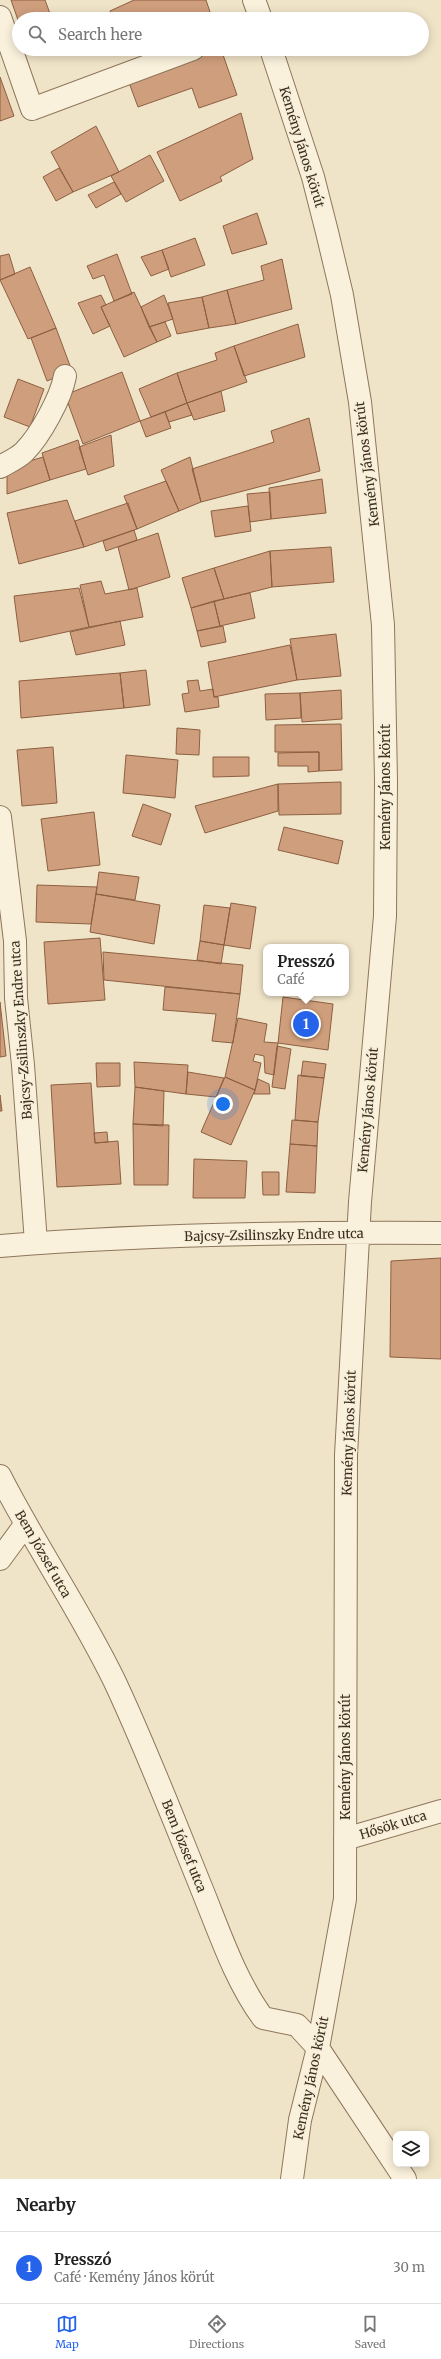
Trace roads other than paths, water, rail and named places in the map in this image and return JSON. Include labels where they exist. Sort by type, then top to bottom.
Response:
[{"type":"street","points":[[254,0],[258,12]]},
{"type":"street","points":[[0,17],[12,52]]},
{"type":"street","points":[[14,56],[32,109],[174,56]]},
{"type":"street","name":"Kemény János körút","points":[[273,56],[313,176],[342,295],[368,469],[383,625],[385,916],[358,1232],[346,1456],[345,1899],[318,2048],[300,2120],[292,2179]]},
{"type":"street","points":[[0,467],[24,453],[44,424],[63,387],[65,376]]},
{"type":"street","name":"Bajcsy-Zsilinszky Endre utca","points":[[0,817],[15,941],[16,998],[25,1088],[36,1243]]},
{"type":"street","name":"Bajcsy-Zsilinszky Endre utca","points":[[0,1246],[185,1236],[358,1232],[441,1233]]},
{"type":"street","name":"Bem József utca","points":[[0,1476],[25,1525],[63,1587],[113,1680],[221,1936],[252,2002],[264,2018],[297,2025],[318,2048],[405,2179]]},
{"type":"street","points":[[0,1559],[25,1525]]},
{"type":"street","name":"Hősök utca","points":[[345,1839],[441,1811]]},
{"type":"place","name":"Presszó","points":[[306,1024]]}]
